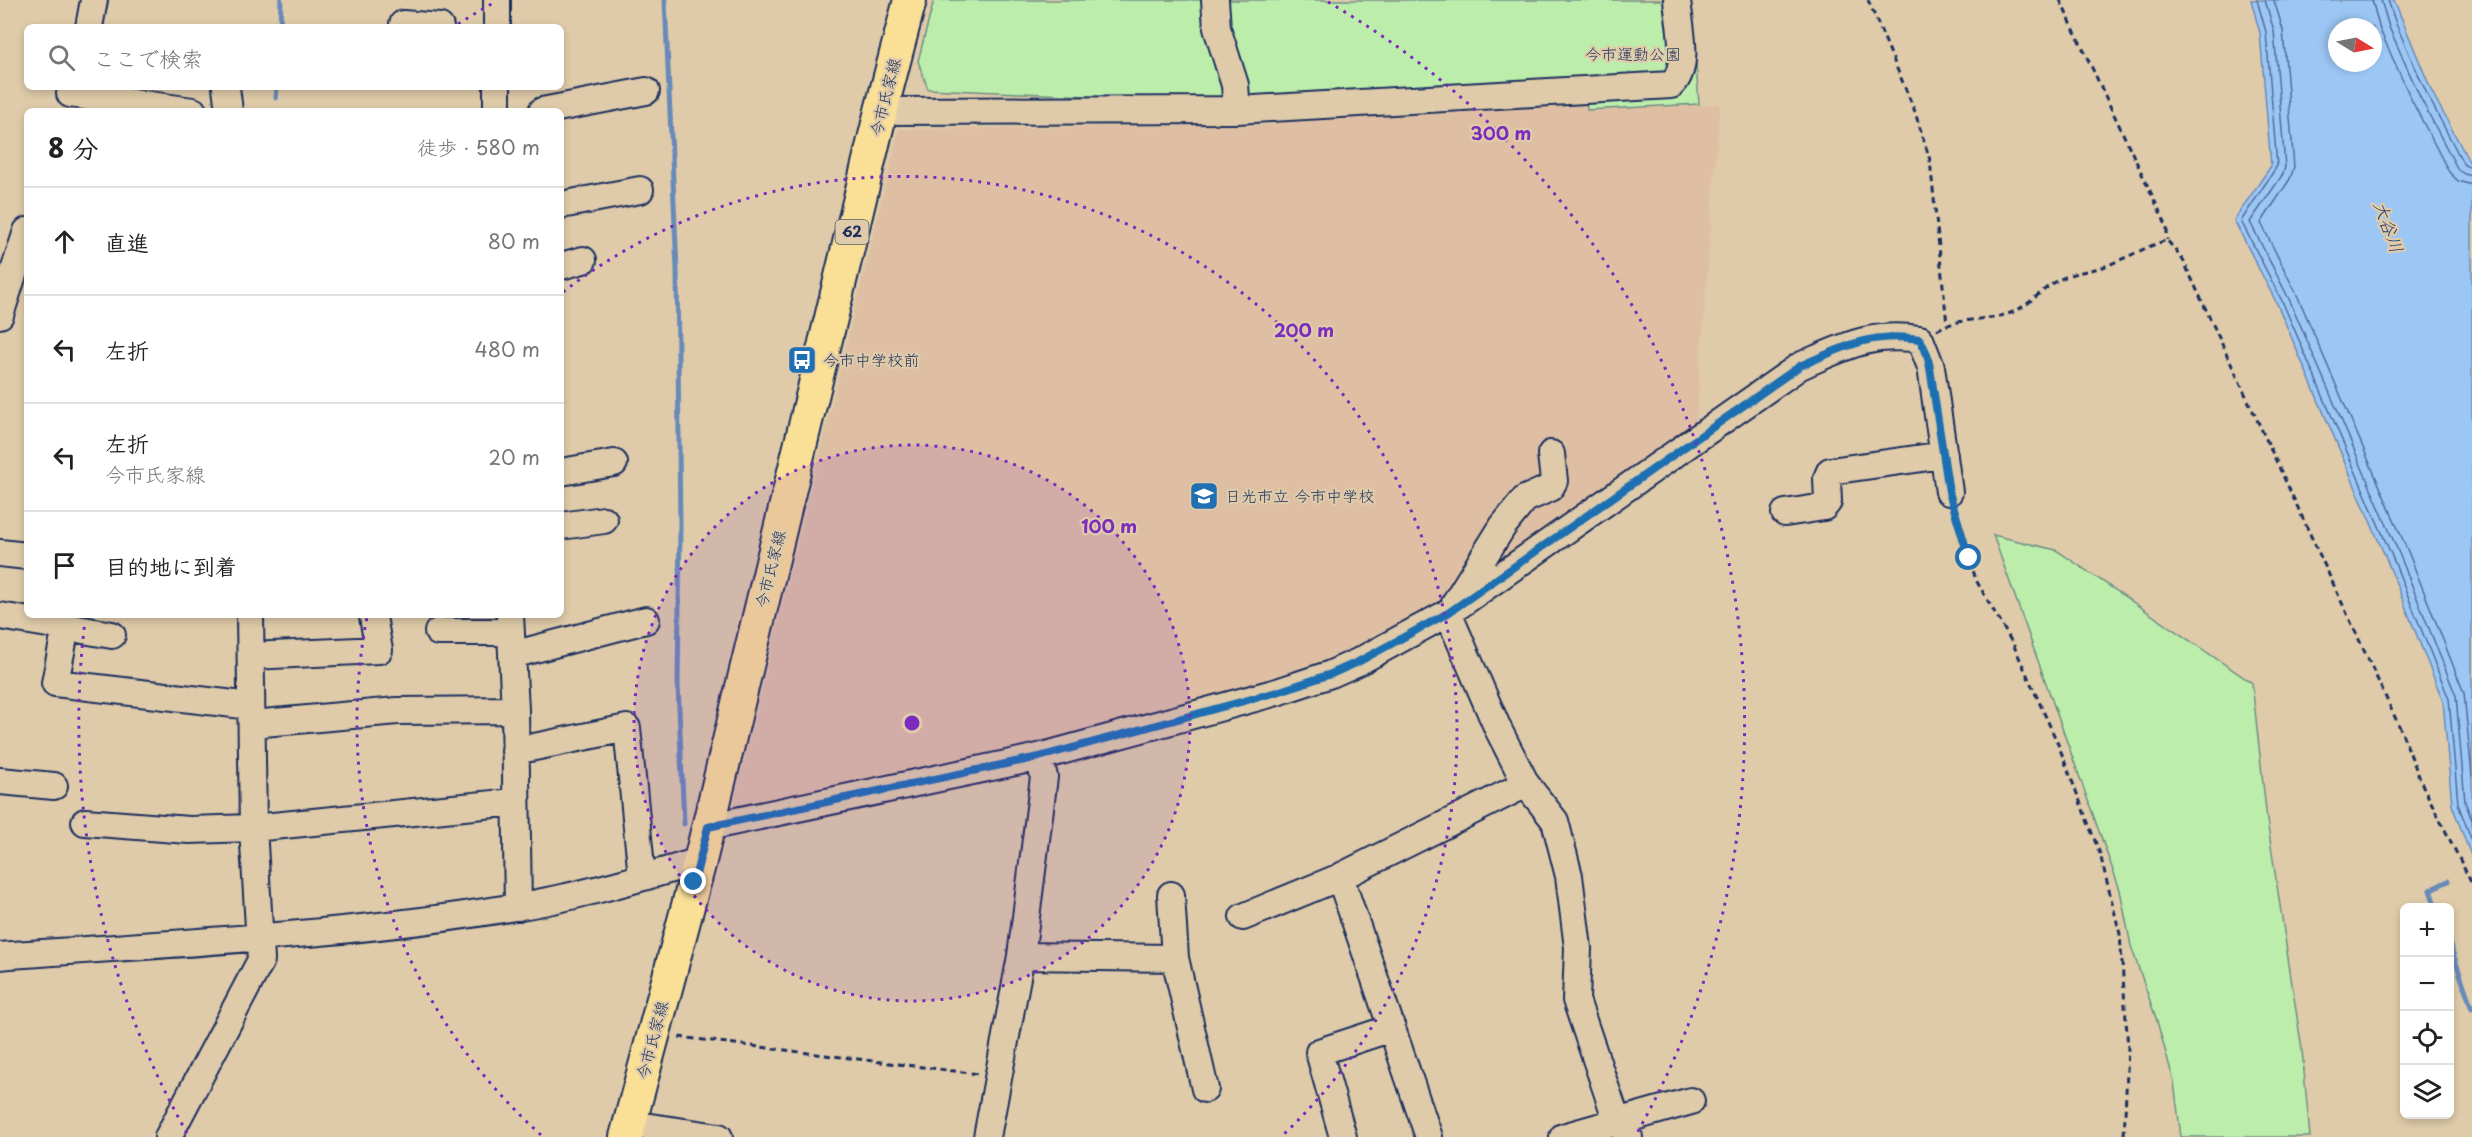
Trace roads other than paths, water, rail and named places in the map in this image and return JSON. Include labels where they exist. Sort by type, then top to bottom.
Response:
[{"type":"main road","name":"今市氏家線","points":[[628,1130],[700,861],[881,111],[910,0]]},
{"type":"street","points":[[90,24],[94,0]]},
{"type":"street","points":[[497,0],[497,24]]},
{"type":"street","points":[[1215,0],[1217,28],[1235,85],[1237,110]]},
{"type":"street","points":[[881,111],[1237,110],[1671,85],[1678,80],[1683,63],[1677,0]]},
{"type":"street","points":[[226,90],[229,108]]},
{"type":"street","points":[[497,90],[497,108]]},
{"type":"street","points":[[558,108],[646,91]]},
{"type":"street","points":[[69,97],[166,108]]},
{"type":"street","points":[[564,204],[640,190]]},
{"type":"street","points":[[0,315],[20,272],[24,249]]},
{"type":"street","points":[[708,827],[1039,757],[1277,692],[1331,674],[1358,662],[1448,613],[1800,366],[1858,341],[1882,336],[1920,339],[1930,368],[1949,492]]},
{"type":"street","points":[[1448,613],[1503,526],[1517,508],[1525,499],[1550,488],[1554,481],[1551,454]]},
{"type":"street","points":[[1785,513],[1824,507],[1828,502],[1827,478],[1830,471],[1944,455]]},
{"type":"street","points":[[564,471],[614,463]]},
{"type":"street","points":[[564,526],[604,520]]},
{"type":"street","points":[[0,553],[24,556]]},
{"type":"street","points":[[1448,613],[1498,729],[1526,784],[1555,820],[1569,876],[1578,948],[1576,1000],[1623,1129]]},
{"type":"street","points":[[0,616],[112,635]]},
{"type":"street","points":[[168,1137],[261,960],[254,828],[250,618]]},
{"type":"street","points":[[250,656],[379,650],[373,618]]},
{"type":"street","points":[[438,632],[511,634],[646,620]]},
{"type":"street","points":[[66,627],[55,683],[251,715],[515,710]]},
{"type":"street","points":[[511,634],[515,710],[514,802],[518,907]]},
{"type":"street","points":[[514,751],[627,728],[642,877]]},
{"type":"street","points":[[987,1137],[1021,956],[1044,777],[1039,757]]},
{"type":"street","points":[[0,781],[54,786]]},
{"type":"street","points":[[1243,917],[1340,877],[1526,784]]},
{"type":"street","points":[[86,822],[189,830],[254,828],[514,802]]},
{"type":"street","points":[[0,956],[259,936],[426,920],[518,907],[700,861]]},
{"type":"street","points":[[1340,877],[1429,1137]]},
{"type":"street","points":[[1171,895],[1175,958],[1205,1089]]},
{"type":"street","points":[[1021,956],[1175,958]]},
{"type":"street","points":[[1342,1137],[1319,1052],[1392,1028]]},
{"type":"street","points":[[1563,1137],[1623,1129],[1691,1101]]},
{"type":"street","points":[[628,1130],[719,1137]]},
{"type":"water","name":"大谷川","points":[[2251,0],[2394,0],[2432,92],[2472,167],[2472,858],[2452,805],[2443,701],[2388,563],[2278,306],[2234,220],[2271,166],[2260,33]]},
{"type":"waterway","points":[[280,24],[281,0]]},
{"type":"waterway","points":[[665,0],[677,270],[680,526],[678,685],[684,824]]},
{"type":"waterway","points":[[276,98],[277,90]]},
{"type":"waterway","points":[[2434,903],[2430,890],[2448,881]]},
{"type":"waterway","points":[[2454,957],[2472,1009]]},
{"type":"place","name":"今市中学校前","points":[[802,360]]},
{"type":"place","name":"日光市立 今市中学校","points":[[1204,496]]},
{"type":"park label","name":"今市運動公園","points":[[1633,54]]}]
